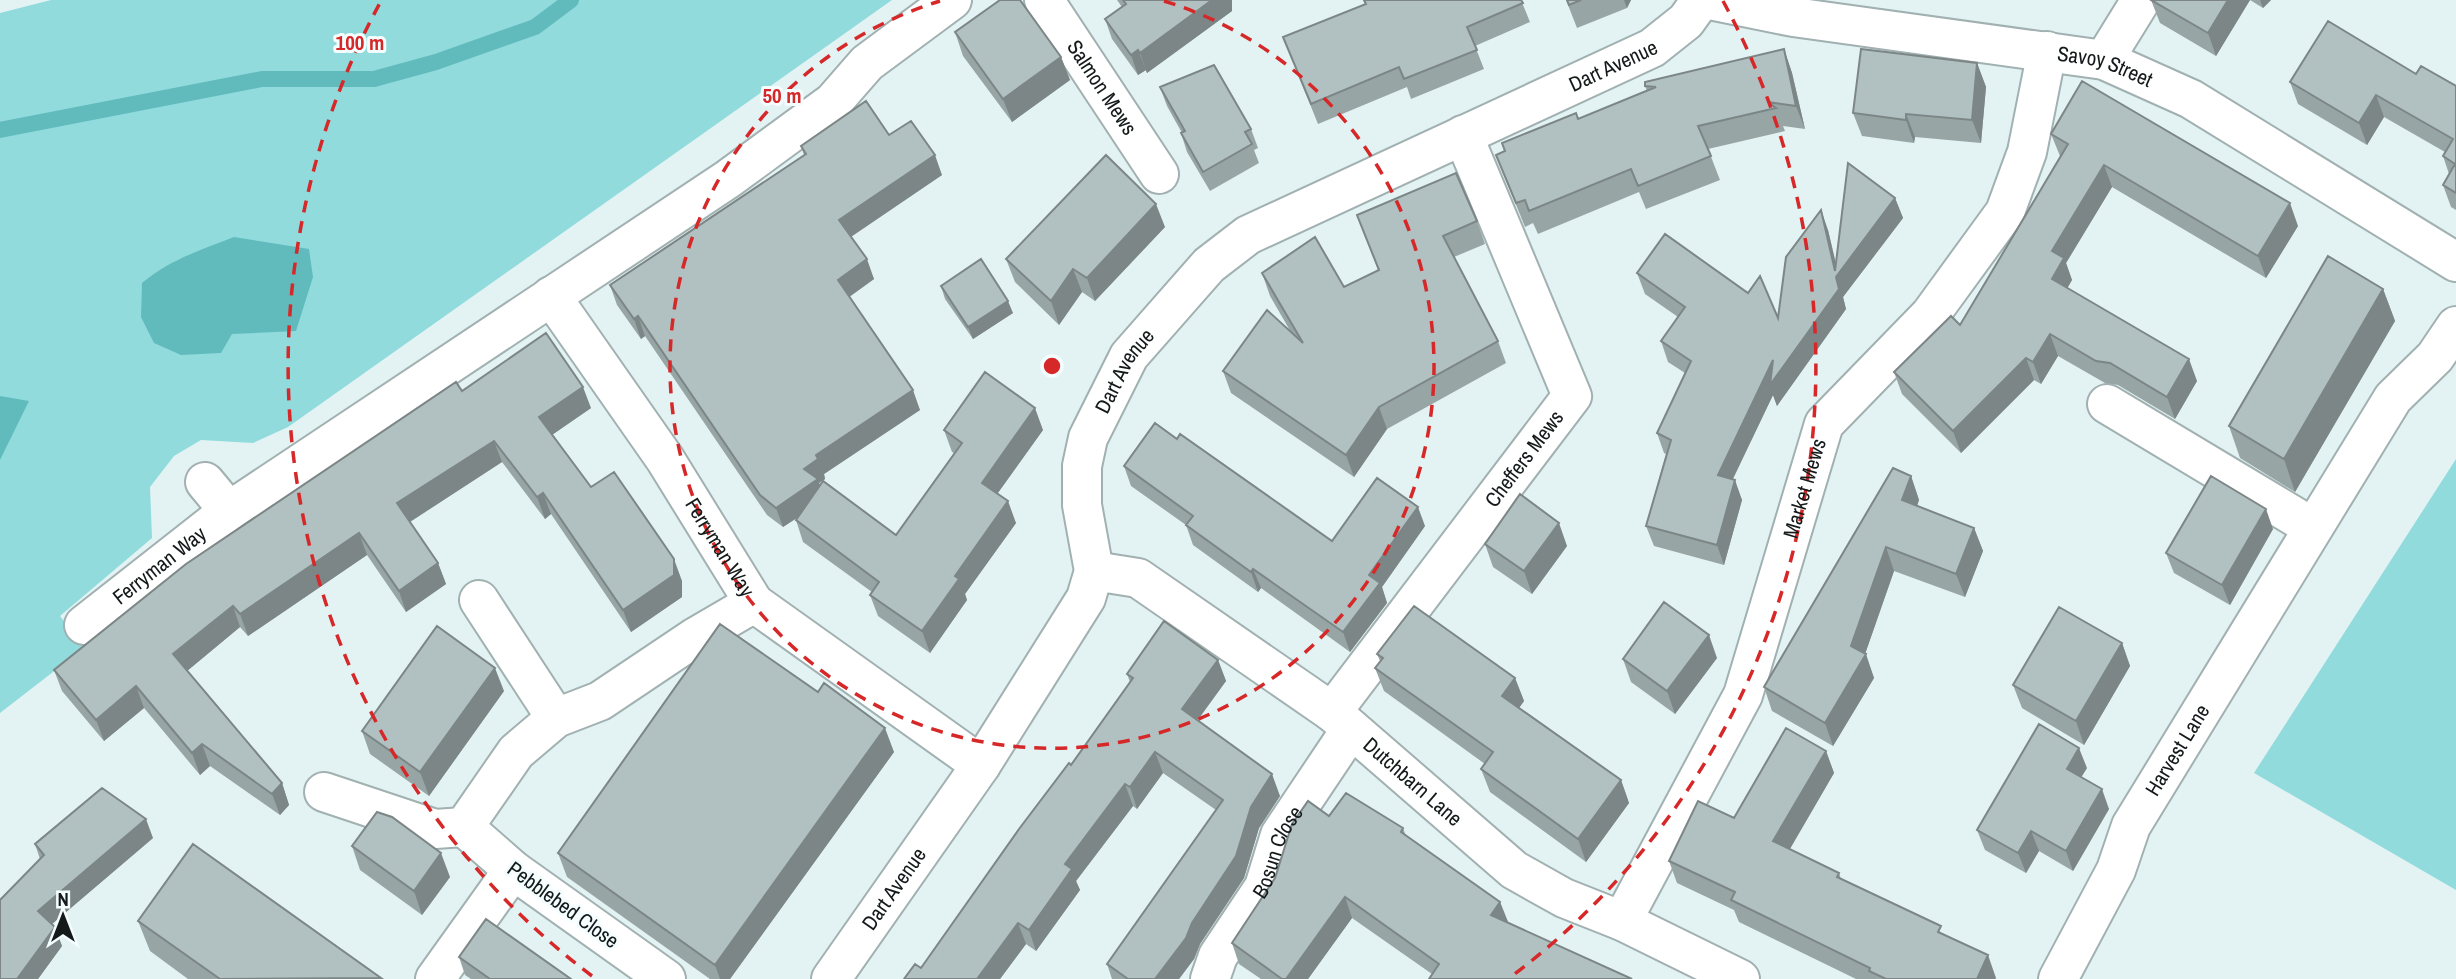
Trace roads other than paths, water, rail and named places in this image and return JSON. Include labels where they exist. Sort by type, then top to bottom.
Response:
[{"type":"street","name":"Ferryman Way","points":[[84,625],[229,511],[728,179],[833,102],[867,63],[951,0]]},
{"type":"street","name":"Salmon Mews","points":[[1044,0],[1159,174]]},
{"type":"street","name":"Dart Avenue","points":[[831,979],[981,765],[1086,598],[1094,571],[1082,505],[1082,466],[1088,438],[1129,356],[1158,321],[1209,265],[1248,235],[1652,48],[1686,21],[1701,0]]},
{"type":"street","name":"Savoy Street","points":[[1709,0],[1793,17],[2104,60],[2192,99],[2456,262]]},
{"type":"street","points":[[2104,60],[2141,0]]},
{"type":"street","name":"Market Mews","points":[[1622,921],[1743,695],[1824,424],[1930,315],[2005,212],[2027,152],[2047,51]]},
{"type":"street","name":"Cheffers Mews","points":[[1342,720],[1572,396],[1463,135]]},
{"type":"street","name":"Ferryman Way","points":[[551,296],[665,459],[754,603],[981,765]]},
{"type":"street","name":"Harvest Lane","points":[[2058,979],[2116,870],[2131,825],[2312,527],[2393,398],[2435,357],[2456,326]]},
{"type":"street","points":[[2107,404],[2312,527]]},
{"type":"street","points":[[205,482],[229,511]]},
{"type":"street","name":"Dutchbarn Lane","points":[[1094,571],[1138,578],[1342,720],[1514,870],[1564,898],[1622,921],[1740,979]]},
{"type":"street","points":[[479,600],[556,718]]},
{"type":"street","points":[[324,792],[435,829],[464,827],[516,752],[556,718],[600,701],[694,638],[754,603]]},
{"type":"street","name":"Bosun Close","points":[[1210,979],[1218,956],[1264,887],[1280,835],[1342,720]]},
{"type":"street","name":"Pebblebed Close","points":[[464,827],[513,870],[666,979]]},
{"type":"street","points":[[435,979],[513,870]]},
{"type":"waterway","points":[[0,130],[262,79],[374,79],[436,62],[535,27],[571,0]]}]
